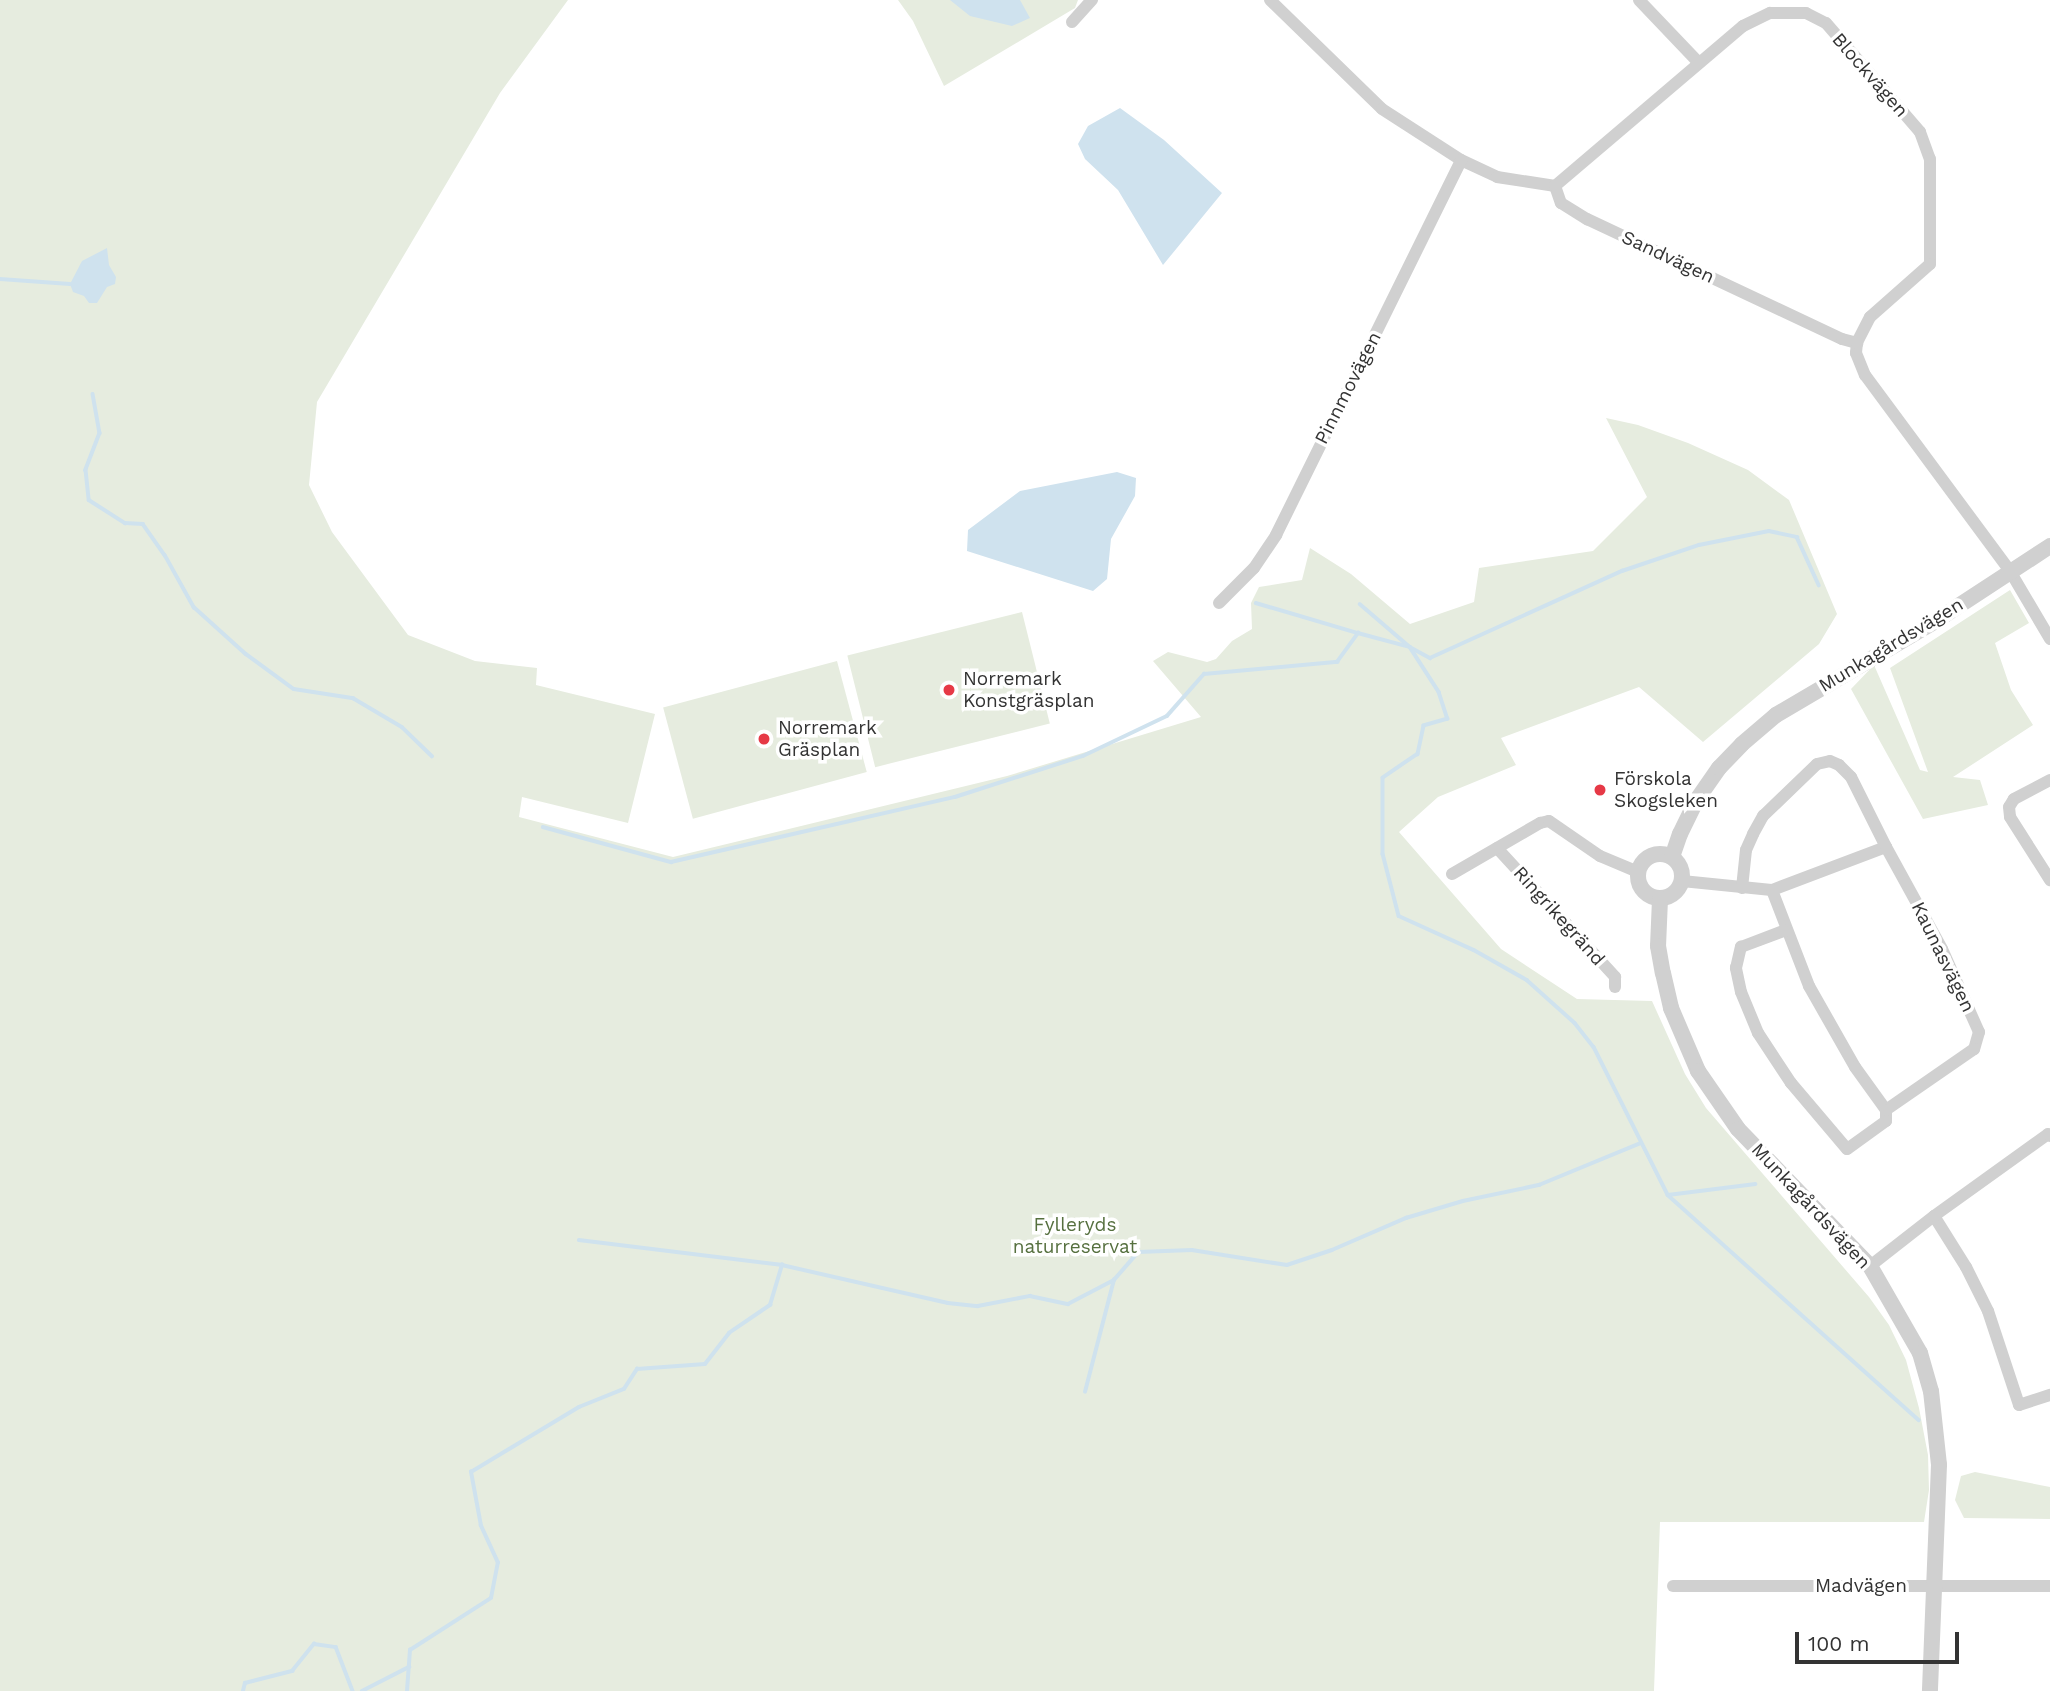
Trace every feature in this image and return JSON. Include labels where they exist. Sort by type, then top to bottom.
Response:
[{"type":"street","points":[[1072,22],[1092,0]]},
{"type":"street","points":[[1270,0],[1382,109],[1461,160],[1497,177],[1555,186]]},
{"type":"street","points":[[1639,0],[1699,63]]},
{"type":"street","name":"Blockvägen","points":[[1555,186],[1743,26],[1770,13],[1806,13],[1826,23],[1920,132],[1930,159],[1930,264],[1870,317],[1857,343]]},
{"type":"street","name":"Pinnmovägen","points":[[1219,603],[1254,568],[1276,535],[1461,160]]},
{"type":"street","name":"Sandvägen","points":[[1555,186],[1561,203],[1587,219],[1842,339],[1857,343]]},
{"type":"street","points":[[1857,343],[1857,353],[1865,374],[2010,571],[2050,639]]},
{"type":"street","name":"Munkagårdsvägen","points":[[1672,857],[1679,834],[1696,801],[1742,744],[1776,715],[1937,620],[2050,546]]},
{"type":"street","name":"Kaunasvägen","points":[[1742,888],[1746,850],[1758,825],[1817,764],[1830,761],[1839,765],[1851,777],[1942,948],[1979,1032],[1974,1049],[1886,1110],[1886,1121],[1847,1149],[1791,1083],[1758,1033],[1741,992],[1736,955],[1741,947],[1786,930]]},
{"type":"street","points":[[2050,780],[2014,799],[2009,807],[2010,817],[2050,880]]},
{"type":"street","name":"Ringrikegränd","points":[[1452,874],[1540,823],[1549,821],[1600,856],[1638,872]]},
{"type":"street","points":[[1682,881],[1772,890],[1886,847]]},
{"type":"street","name":"Ringrikegränd","points":[[1497,848],[1615,977],[1615,987]]},
{"type":"street","points":[[1654,855],[1672,857],[1681,868],[1682,881],[1676,892],[1660,899],[1643,891],[1638,872],[1643,861],[1654,855]]},
{"type":"street","points":[[1772,890],[1809,986],[1830,1025],[1886,1110]]},
{"type":"street","name":"Munkagårdsvägen","points":[[1660,899],[1657,919],[1663,973],[1671,1008],[1698,1071],[1738,1129],[1870,1266],[1920,1353],[1931,1391],[1939,1465],[1930,1691]]},
{"type":"street","points":[[1870,1266],[1934,1216],[2048,1134],[2050,1136]]},
{"type":"street","points":[[1934,1216],[1966,1267],[1988,1311],[2019,1405],[2050,1395]]},
{"type":"street","name":"Madvägen","points":[[1672,1586],[2050,1586]]},
{"type":"green space","name":"Fylleryds naturreservat","points":[[0,0],[568,0],[500,93],[317,402],[309,485],[332,532],[408,635],[475,661],[537,668],[536,685],[655,714],[628,823],[522,797],[519,817],[673,857],[1007,776],[1201,717],[1153,661],[1168,652],[1207,662],[1216,659],[1232,641],[1252,629],[1251,603],[1259,587],[1302,580],[1310,548],[1351,574],[1410,624],[1474,602],[1479,568],[1593,551],[1647,497],[1606,418],[1638,425],[1688,443],[1748,470],[1789,500],[1837,614],[1819,644],[1703,742],[1639,687],[1501,738],[1516,765],[1438,797],[1399,832],[1501,949],[1577,999],[1652,1001],[1685,1074],[1706,1108],[1869,1297],[1889,1325],[1906,1360],[1928,1455],[1929,1490],[1924,1522],[1660,1522],[1654,1691],[0,1691]]},
{"type":"green space","points":[[898,0],[1078,0],[1075,8],[944,86],[913,21]]},
{"type":"green space","points":[[2010,590],[2029,623],[1995,643],[2011,690],[2033,725],[1953,777],[1980,780],[1988,805],[1923,819],[1851,689],[1874,665],[1920,770],[1928,772],[1890,668]]},
{"type":"green space","name":"Norremark Konstgräsplan","points":[[1022,612],[1050,724],[875,767],[847,656]]},
{"type":"green space","name":"Norremark Gräsplan","points":[[837,661],[867,772],[693,819],[663,708]]},
{"type":"green space","points":[[1975,1472],[2050,1487],[2050,1519],[1964,1518],[1955,1500],[1961,1476]]},
{"type":"water","points":[[950,0],[1020,0],[1030,18],[1012,26],[970,16]]},
{"type":"water","points":[[1120,108],[1164,140],[1222,193],[1163,265],[1118,190],[1085,159],[1078,144],[1088,126]]},
{"type":"water","points":[[107,248],[109,265],[116,277],[115,284],[107,287],[97,303],[89,303],[84,296],[73,292],[70,284],[82,261]]},
{"type":"water","points":[[1117,472],[1136,478],[1135,496],[1111,539],[1107,579],[1093,591],[967,551],[968,530],[1020,491]]},
{"type":"waterway","points":[[0,279],[70,284]]},
{"type":"waterway","points":[[93,394],[100,433],[86,470],[89,500],[125,523],[143,524],[165,555],[194,607],[246,654],[294,689],[353,698],[402,727],[432,756]]},
{"type":"waterway","points":[[543,827],[671,862],[955,797],[1083,756],[1167,716],[1204,674],[1337,662],[1358,633],[1410,647],[1430,658],[1622,571],[1699,545],[1769,531],[1797,537],[1819,585]]},
{"type":"waterway","points":[[1256,603],[1358,633]]},
{"type":"waterway","points":[[1360,604],[1410,647],[1439,692],[1448,719],[1424,726],[1418,754],[1383,778],[1383,854],[1399,916],[1474,950],[1527,980],[1575,1023],[1594,1047],[1668,1195],[1919,1420]]},
{"type":"waterway","points":[[579,1240],[782,1265],[948,1303],[978,1306],[1030,1296],[1068,1304],[1114,1280],[1138,1252],[1192,1250],[1287,1265],[1332,1250],[1406,1218],[1463,1201],[1539,1185],[1641,1143]]},
{"type":"waterway","points":[[1668,1195],[1755,1184]]},
{"type":"waterway","points":[[407,1691],[410,1650],[491,1598],[498,1563],[481,1526],[471,1472],[579,1407],[624,1389],[637,1369],[705,1364],[729,1333],[770,1305],[782,1265]]},
{"type":"waterway","points":[[1085,1392],[1114,1280]]},
{"type":"waterway","points":[[243,1691],[245,1683],[292,1671],[314,1644],[336,1647],[353,1691]]},
{"type":"waterway","points":[[362,1691],[409,1667]]},
{"type":"place","name":"Norremark Konstgräsplan","points":[[949,690]]},
{"type":"place","name":"Norremark Gräsplan","points":[[764,739]]},
{"type":"place","name":"Förskola Skogsleken","points":[[1600,790]]}]
